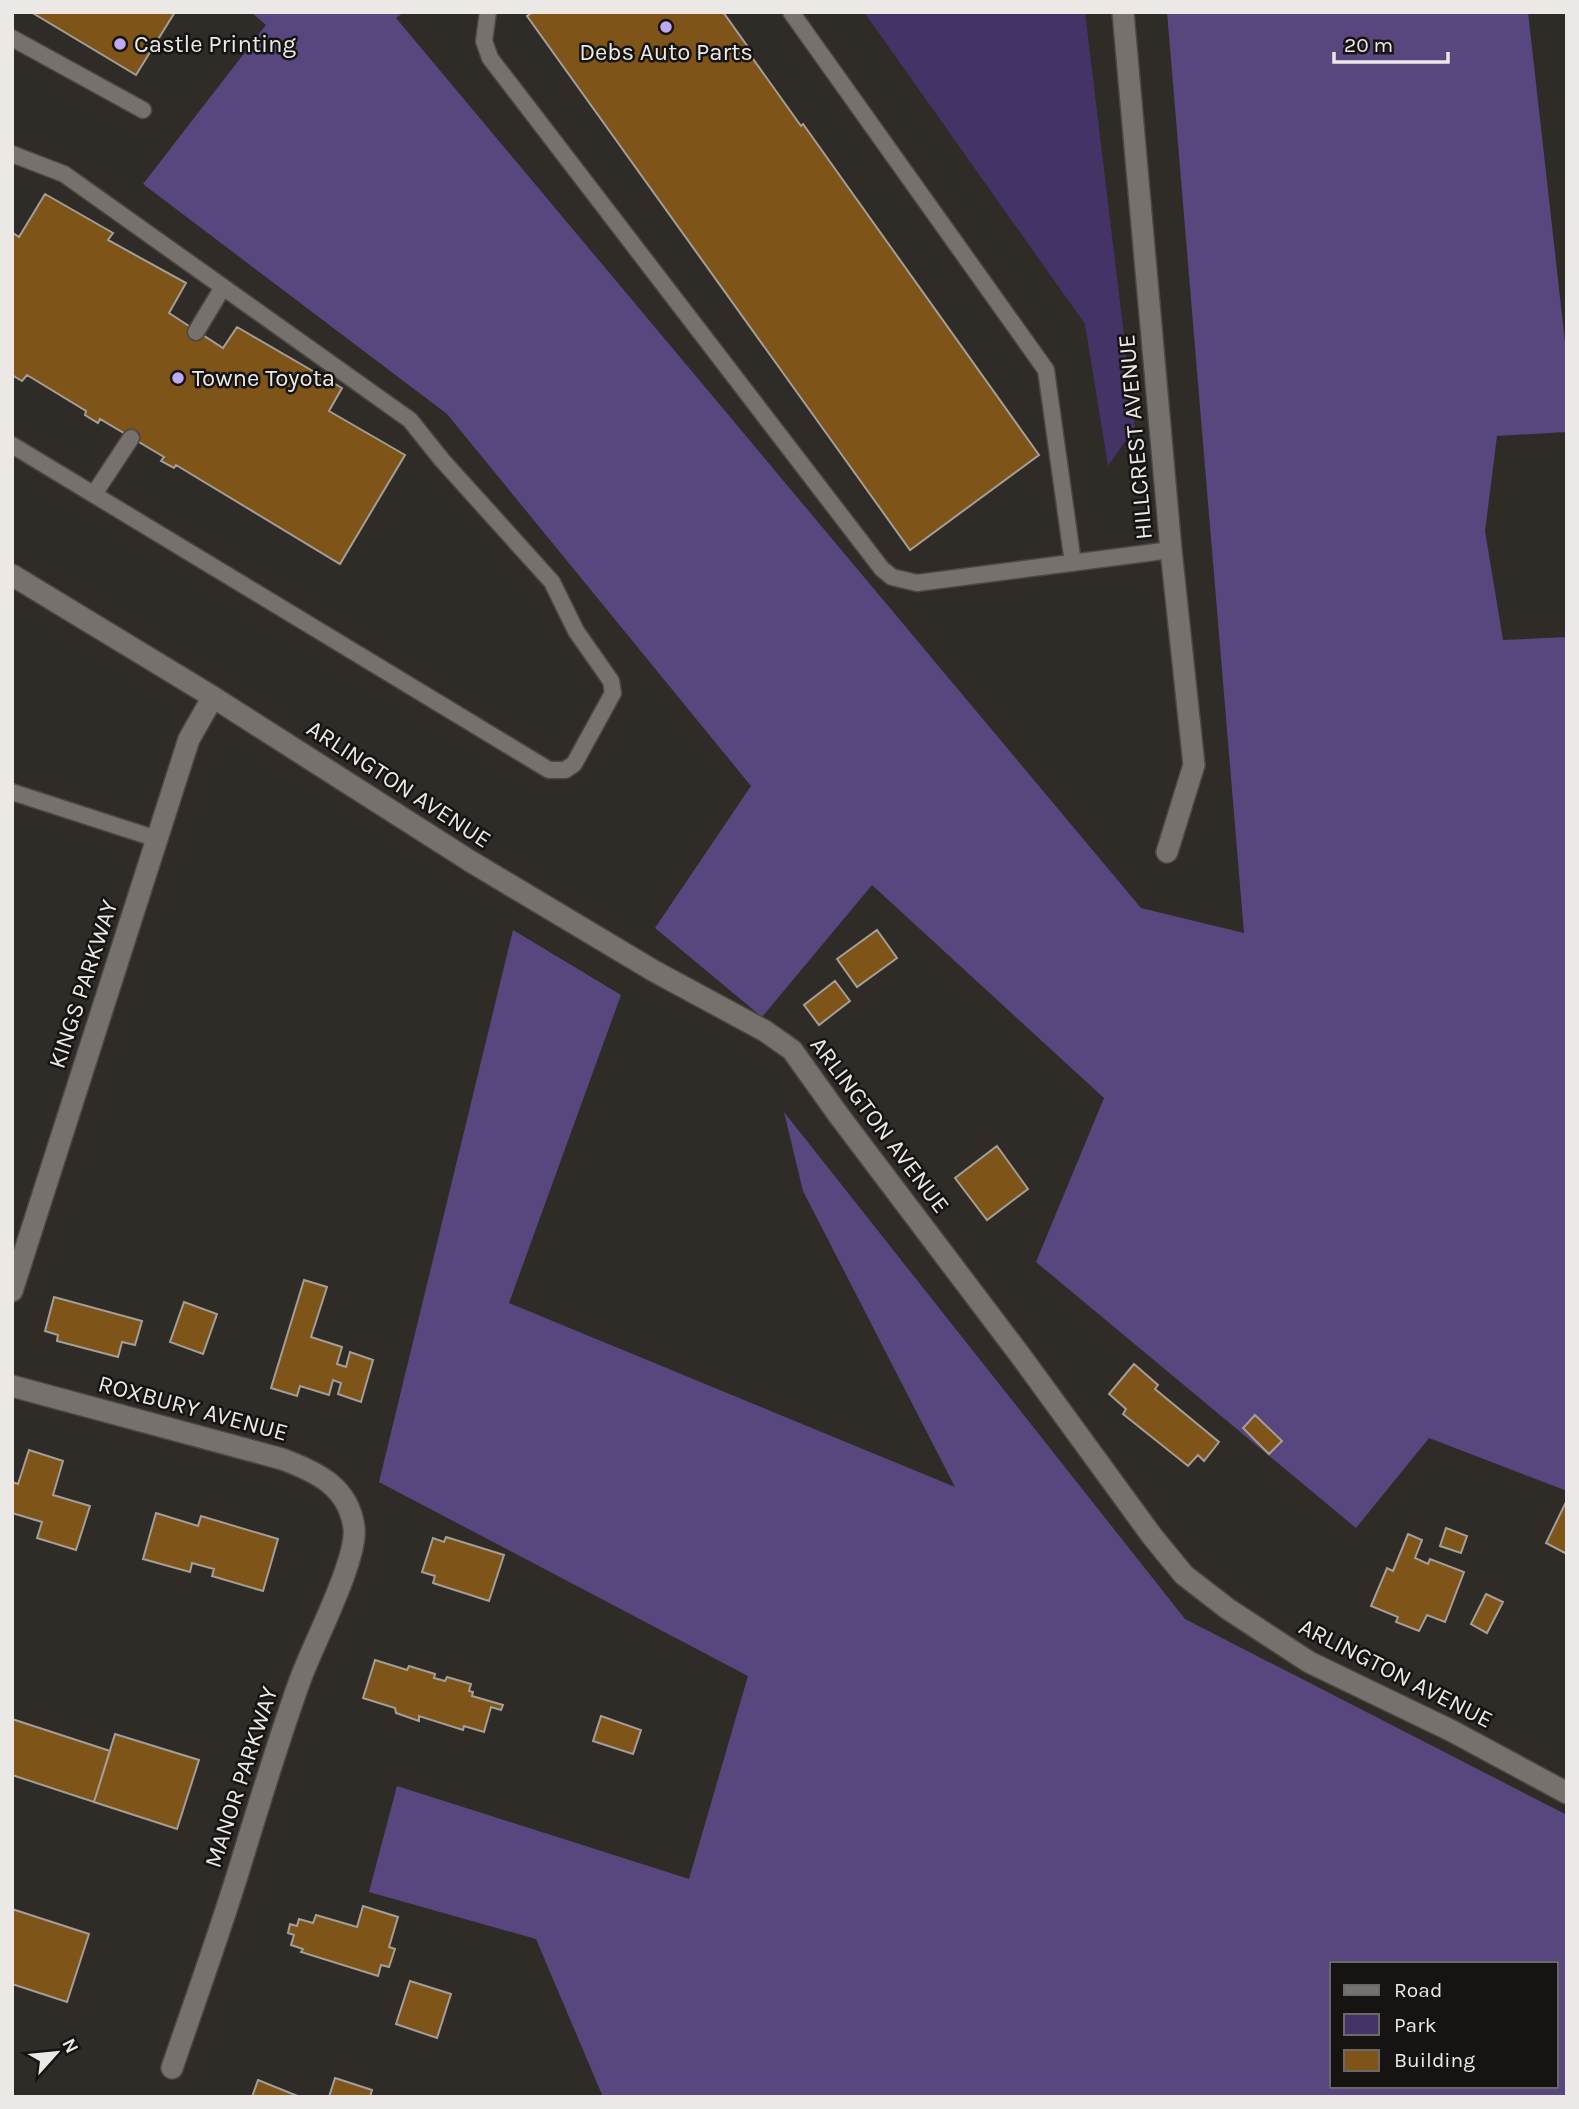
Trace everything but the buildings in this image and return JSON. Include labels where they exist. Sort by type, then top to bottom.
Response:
[{"type":"street","name":"HILLCREST AVENUE","points":[[1123,12],[1171,550],[1195,765],[1167,852]]},
{"type":"street","name":"ARLINGTON AVENUE","points":[[12,575],[214,697],[470,861],[654,971],[765,1031],[792,1050],[1152,1536],[1184,1574],[1228,1609],[1308,1662],[1452,1731],[1567,1793]]},
{"type":"street","name":"KINGS PARKWAY","points":[[12,1291],[189,739],[214,697]]},
{"type":"street","name":"ROXBURY AVENUE","points":[[12,1386],[282,1459],[328,1479],[346,1503]]},
{"type":"street","name":"MANOR PARKWAY","points":[[173,2068],[237,1876],[270,1764],[304,1667],[347,1565],[354,1530],[346,1503]]},
{"type":"lane","points":[[488,12],[484,41],[490,58],[882,569],[892,577],[917,583],[1171,550]]},
{"type":"lane","points":[[791,12],[1046,370],[1073,563]]},
{"type":"lane","points":[[12,38],[142,110]]},
{"type":"lane","points":[[12,154],[64,174],[411,420],[442,460],[552,582],[576,631],[614,687],[613,693],[574,764],[565,770],[549,770],[12,445]]},
{"type":"lane","points":[[196,332],[223,287]]},
{"type":"lane","points":[[94,494],[131,438]]},
{"type":"lane","points":[[12,792],[157,839]]},
{"type":"green space","points":[[864,12],[1085,12],[1135,427],[1108,466],[1085,324]]},
{"type":"shaded area","points":[[251,12],[404,12],[396,18],[1141,908],[1244,933],[1167,12],[1528,12],[1567,360],[1567,432],[1497,436],[1485,531],[1503,640],[1567,637],[1567,1491],[1429,1438],[1356,1528],[1036,1262],[1104,1098],[872,885],[762,1017],[655,928],[751,786],[447,414],[143,184],[266,25]]},
{"type":"shaded area","points":[[513,930],[621,995],[509,1303],[955,1487],[803,1191],[784,1112],[1185,1619],[1567,1815],[1567,2097],[603,2097],[536,1939],[369,1892],[397,1786],[689,1879],[748,1676],[379,1482]]},
{"type":"place","name":"Debs Auto Parts","points":[[666,27]]},
{"type":"place","name":"Castle Printing","points":[[120,44]]},
{"type":"place","name":"Towne Toyota","points":[[178,378]]}]
